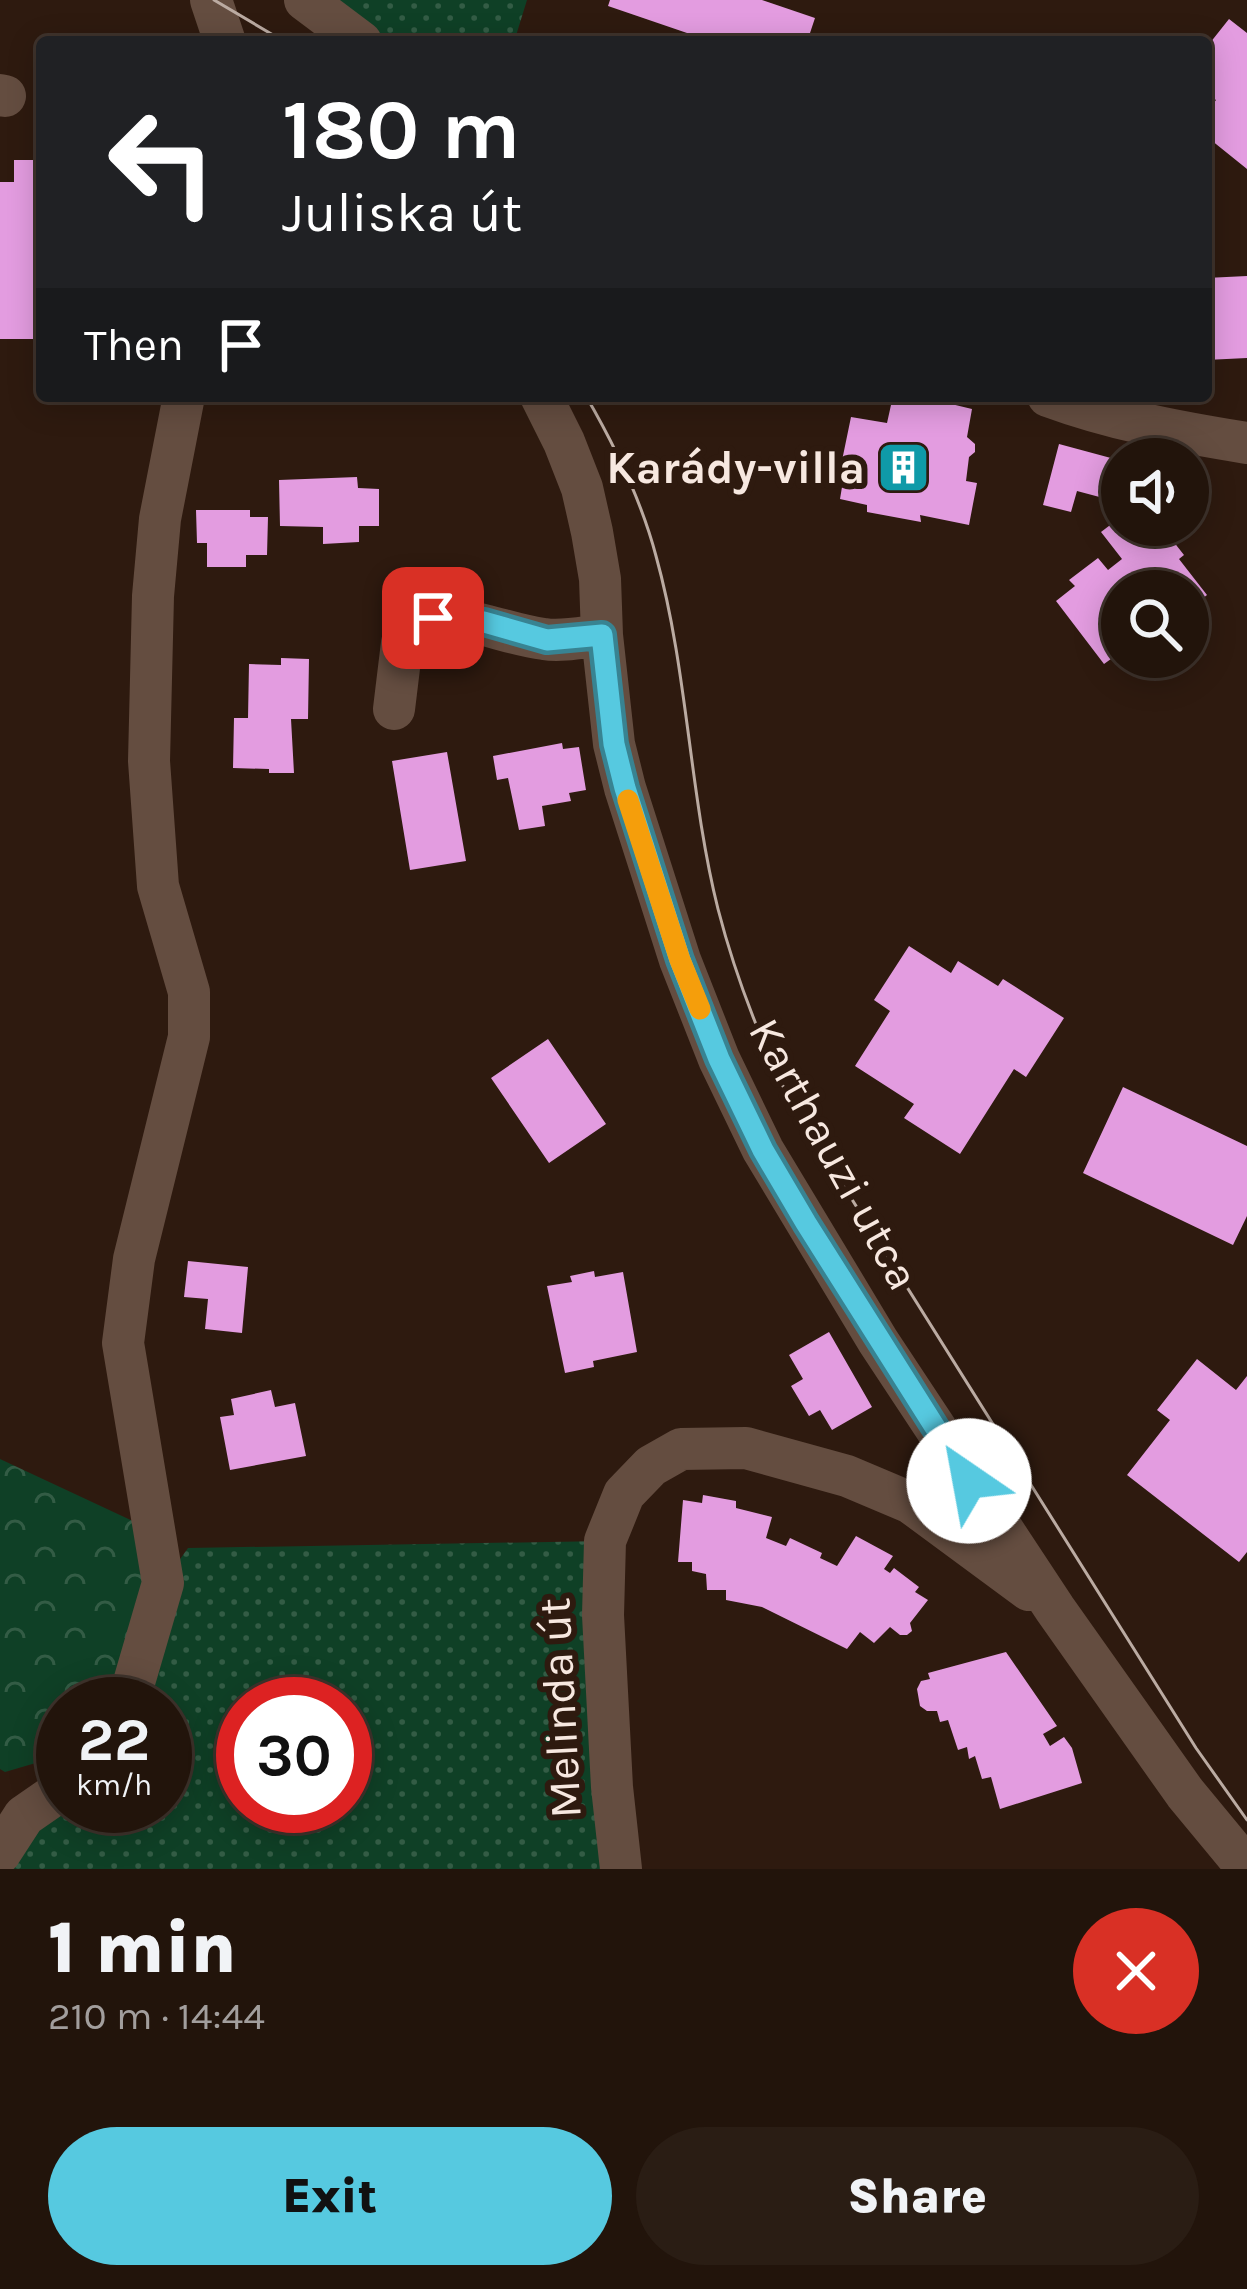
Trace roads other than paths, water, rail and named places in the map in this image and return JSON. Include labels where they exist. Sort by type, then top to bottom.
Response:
[{"type":"street","points":[[211,0],[223,36]]},
{"type":"street","points":[[305,0],[354,36]]},
{"type":"street","points":[[136,1677],[163,1583],[123,1343],[134,1259],[189,1037],[189,992],[158,886],[149,761],[160,519],[183,402]]},
{"type":"street","name":"Karthauzi utca","points":[[544,402],[582,488],[600,579],[614,744],[625,788],[680,960],[719,1059],[763,1150],[878,1341],[1054,1609],[1185,1793],[1247,1868]]},
{"type":"street","points":[[1064,402],[1153,428],[1247,443]]},
{"type":"street","points":[[394,709],[402,643],[413,623],[433,618],[484,622],[547,640],[602,635]]},
{"type":"street","name":"Melinda út","points":[[621,1869],[602,1615],[605,1541],[624,1494],[651,1466],[681,1449],[746,1448],[847,1476],[911,1503],[1054,1609]]},
{"type":"street","points":[[0,1853],[12,1809]]},
{"type":"tram line","points":[[214,0],[275,36]]},
{"type":"tram line","points":[[589,402],[626,473],[656,556],[675,643],[718,909],[740,982],[778,1076],[1196,1748],[1247,1820]]},
{"type":"place","name":"Karády-villa","points":[[904,468]]}]
